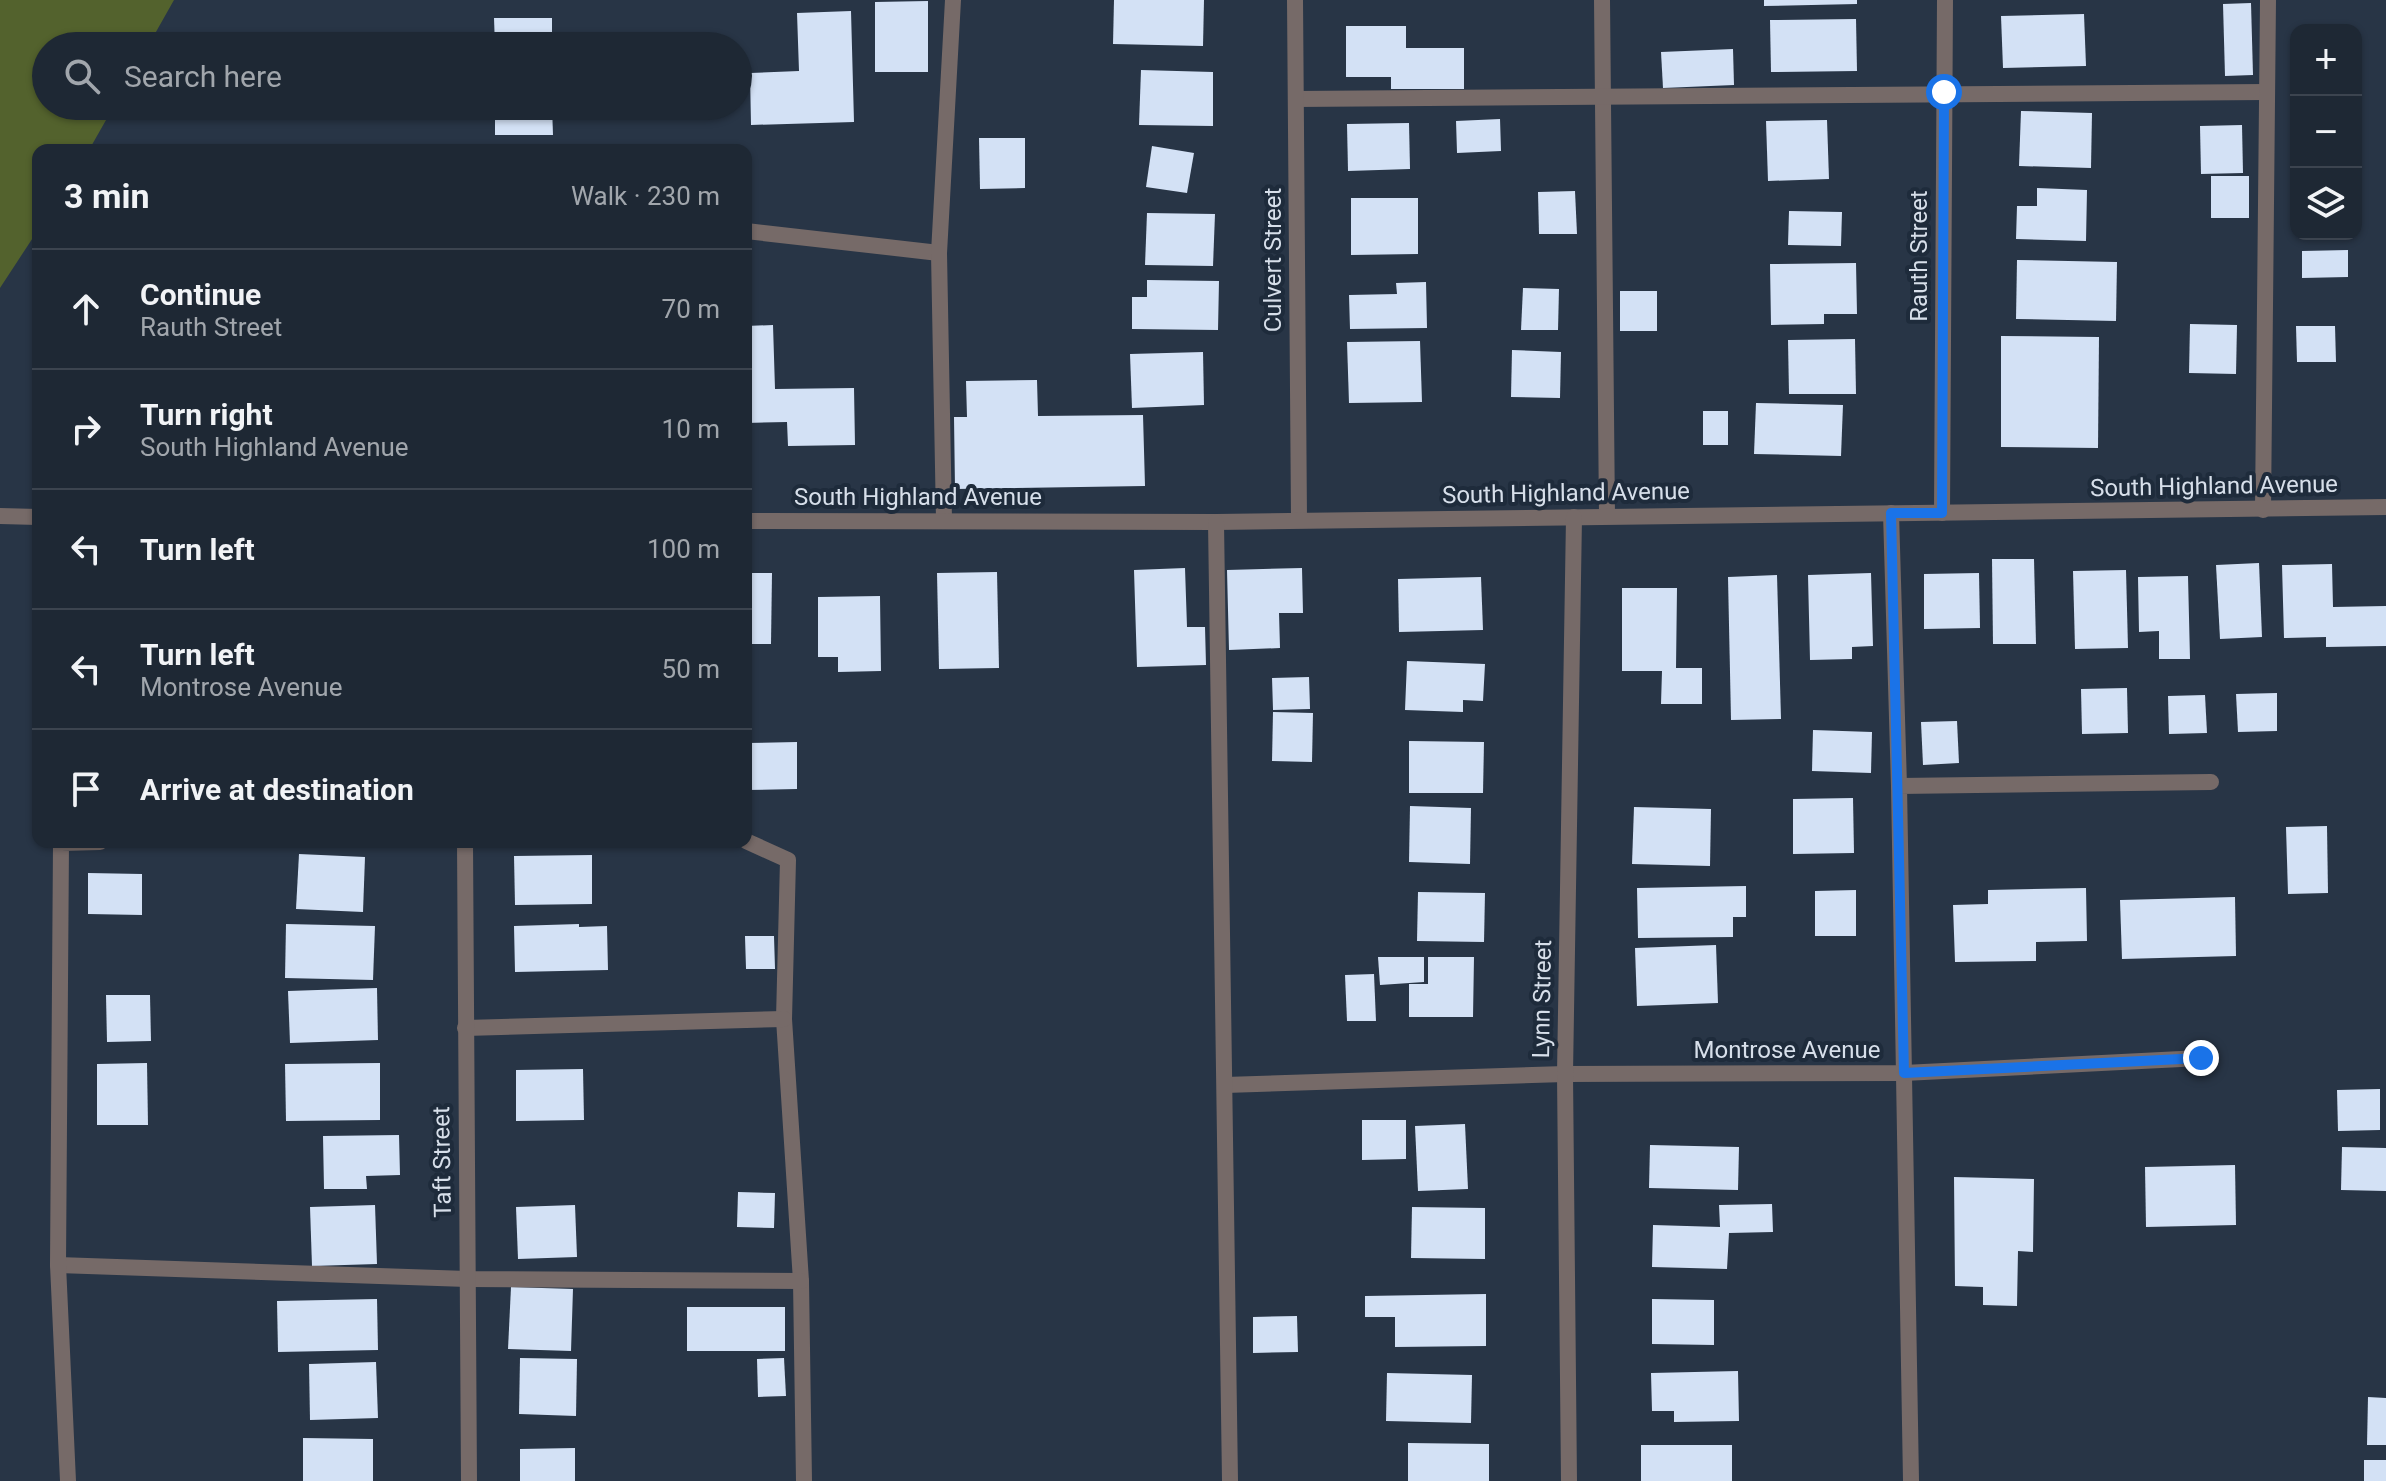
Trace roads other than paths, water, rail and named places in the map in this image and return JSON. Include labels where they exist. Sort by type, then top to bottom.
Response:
[{"type":"street","points":[[944,520],[939,253],[953,0]]},
{"type":"street","name":"Culvert Street","points":[[1295,0],[1299,520]]},
{"type":"street","points":[[1602,0],[1607,516]]},
{"type":"street","name":"Rauth Street","points":[[1942,513],[1945,0]]},
{"type":"street","points":[[2263,510],[2268,0]]},
{"type":"street","points":[[1296,99],[1603,94],[2266,92]]},
{"type":"street","points":[[752,232],[939,253]]},
{"type":"street","name":"South Highland Avenue","points":[[752,521],[1216,522],[2386,507]]},
{"type":"street","points":[[1891,513],[1911,1481]]},
{"type":"street","points":[[0,516],[32,517]]},
{"type":"street","name":"Lynn Street","points":[[1569,1481],[1565,1074],[1574,517]]},
{"type":"street","points":[[1216,522],[1230,1481]]},
{"type":"street","points":[[1899,786],[2211,782]]},
{"type":"street","points":[[752,844],[788,860],[784,1019],[801,1281],[804,1481]]},
{"type":"street","points":[[61,848],[58,1265],[68,1481]]},
{"type":"street","name":"Taft Street","points":[[465,848],[469,1481]]},
{"type":"street","points":[[465,1028],[784,1019]]},
{"type":"street","name":"Montrose Avenue","points":[[1225,1085],[1565,1074],[1904,1073],[2201,1058]]},
{"type":"street","points":[[58,1265],[467,1279],[801,1281]]}]
